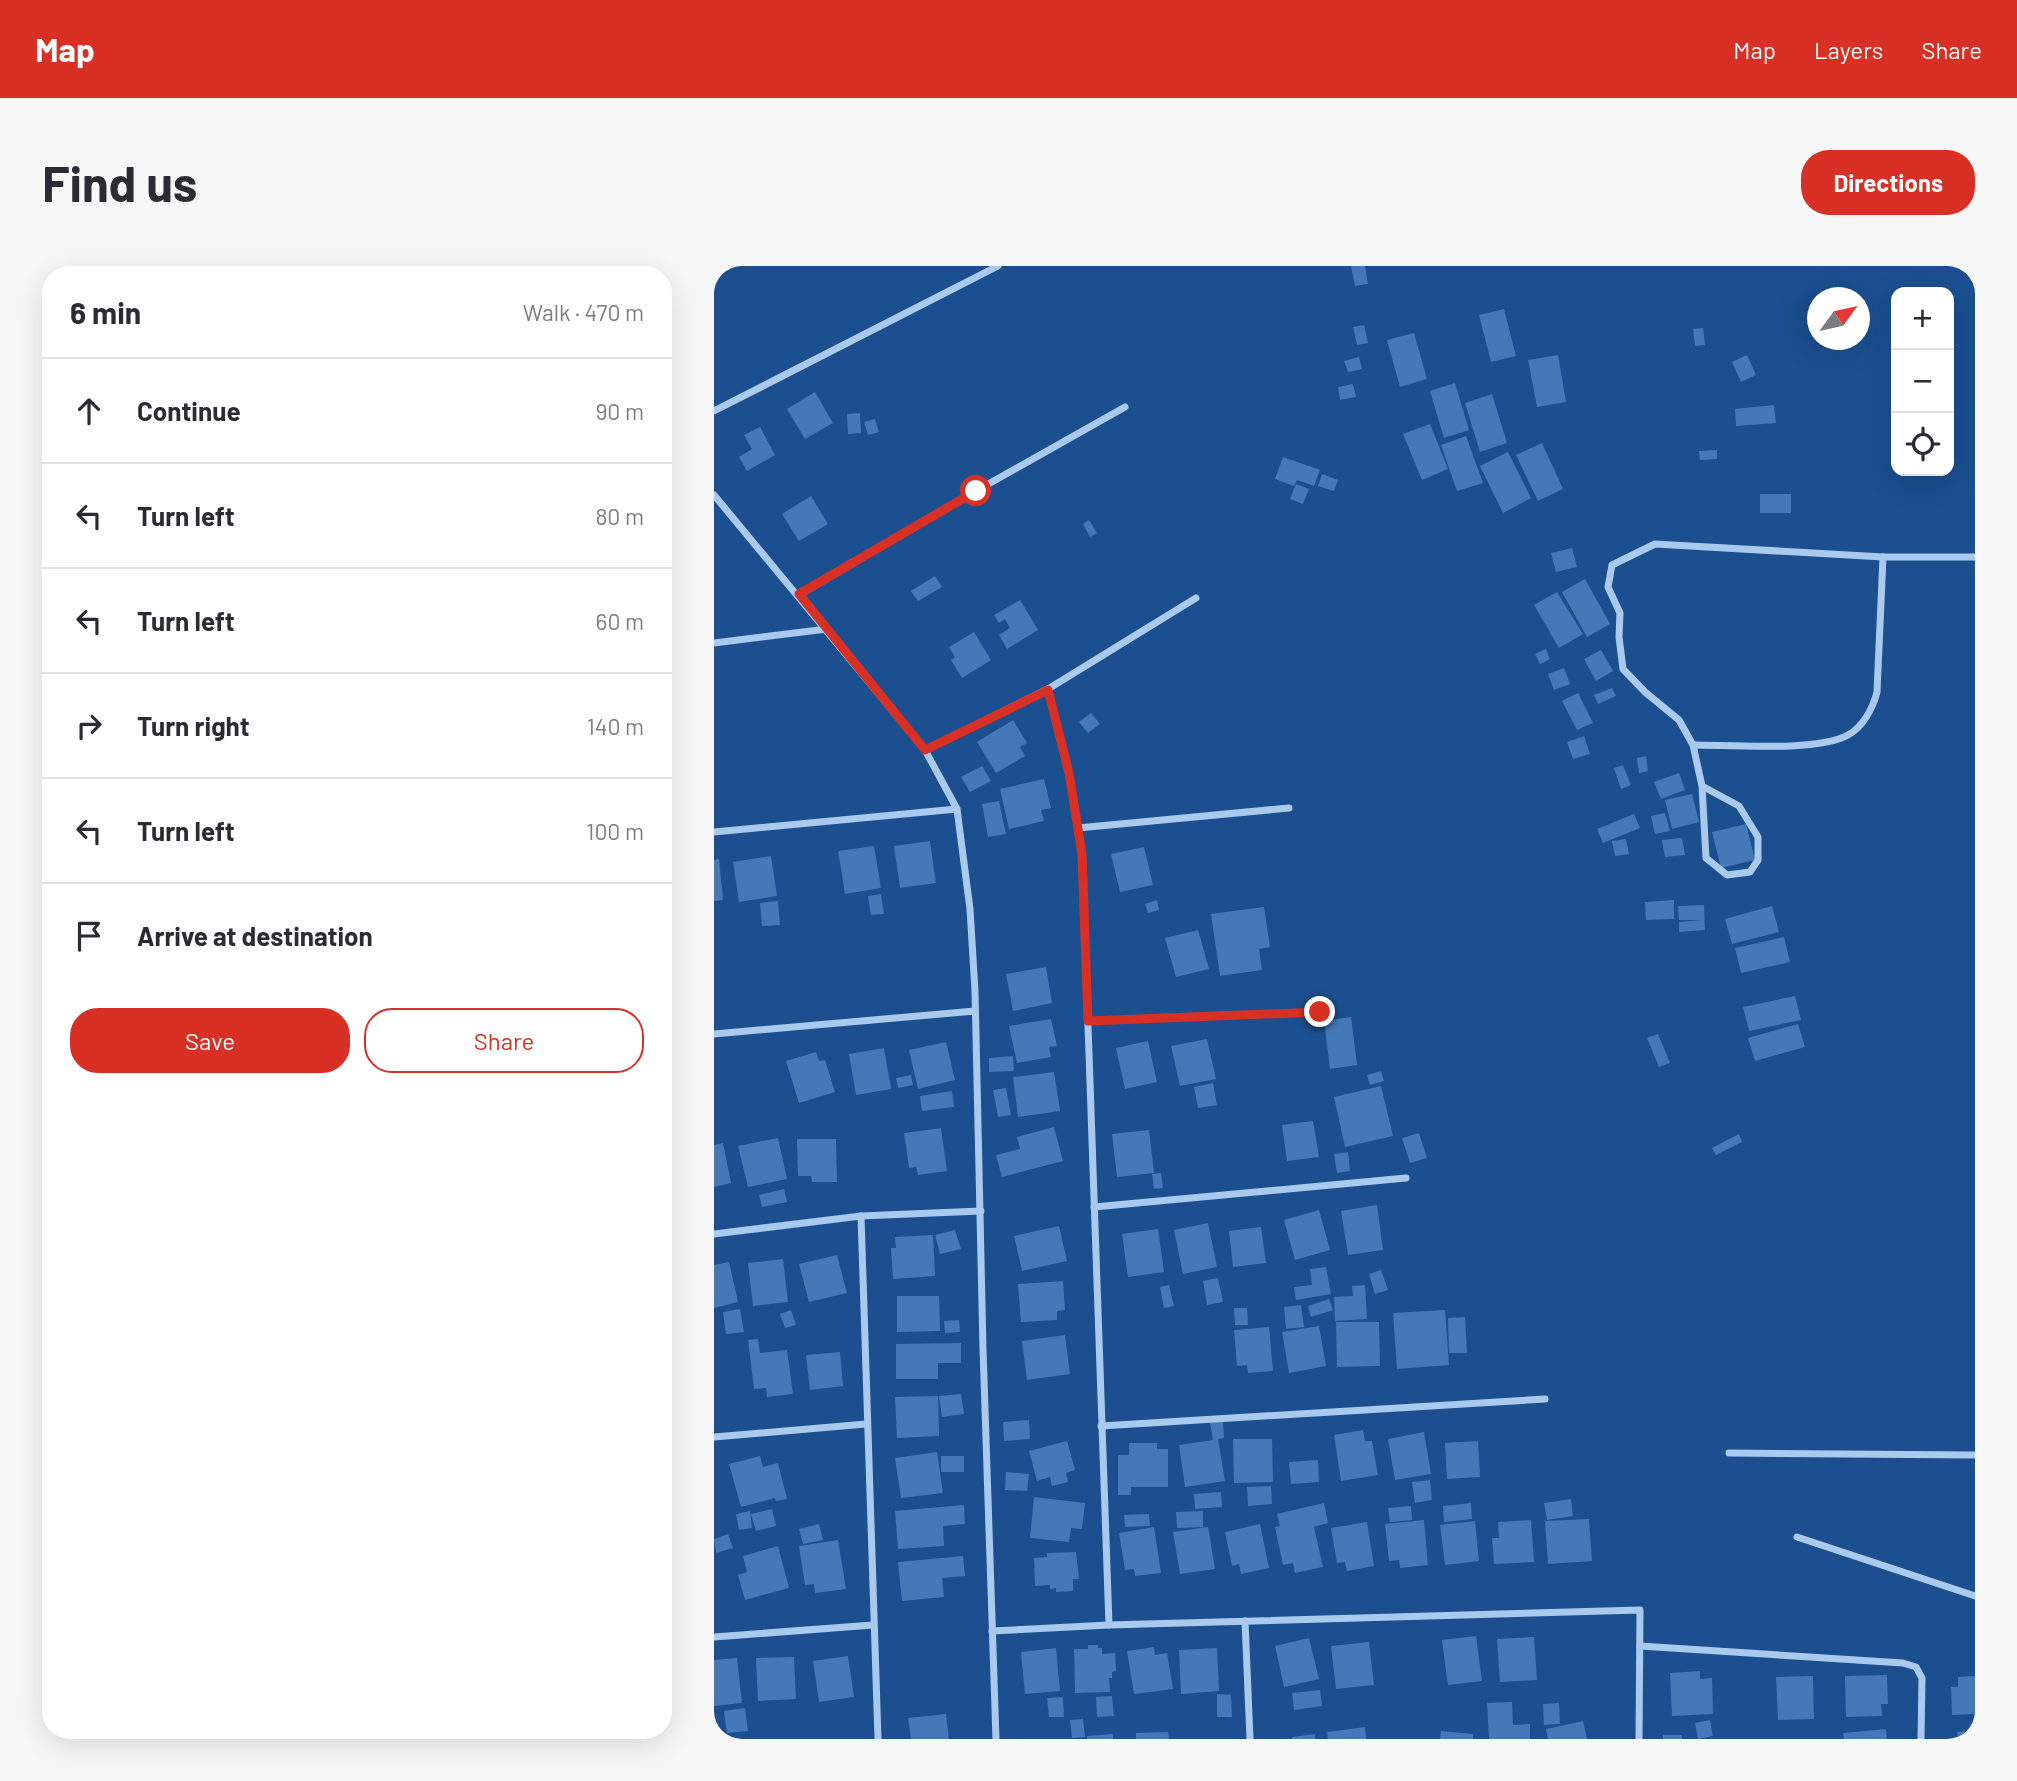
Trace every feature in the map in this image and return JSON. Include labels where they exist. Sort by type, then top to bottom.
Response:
[{"type":"street","points":[[714,411],[998,266]]},
{"type":"street","points":[[799,594],[1125,407]]},
{"type":"street","points":[[714,495],[799,594],[925,750],[957,809],[970,909],[975,1011],[996,1739]]},
{"type":"street","points":[[1702,786],[1739,806],[1758,837],[1758,860],[1750,872],[1727,875],[1706,858],[1702,786],[1693,746],[1679,720],[1623,669],[1619,637],[1620,613],[1608,587],[1612,565],[1655,544],[1883,557],[1975,557]]},
{"type":"street","points":[[1693,746],[1820,745],[1850,734],[1860,725],[1874,703],[1877,691],[1883,557]]},
{"type":"street","points":[[925,750],[1048,690],[1196,598]]},
{"type":"street","points":[[714,643],[827,629]]},
{"type":"street","points":[[1048,690],[1069,773],[1082,854],[1109,1625]]},
{"type":"street","points":[[1078,828],[1289,808]]},
{"type":"street","points":[[714,832],[957,809]]},
{"type":"street","points":[[714,1034],[975,1011]]},
{"type":"street","points":[[1088,1021],[1320,1012]]},
{"type":"street","points":[[1094,1207],[1406,1178]]},
{"type":"street","points":[[714,1234],[861,1216],[981,1211]]},
{"type":"street","points":[[861,1216],[878,1739]]},
{"type":"street","points":[[1101,1426],[1545,1399]]},
{"type":"street","points":[[714,1437],[866,1424]]},
{"type":"street","points":[[1729,1453],[1975,1455]]},
{"type":"street","points":[[1797,1537],[1975,1596]]},
{"type":"street","points":[[992,1631],[1109,1625],[1640,1610],[1639,1739]]},
{"type":"street","points":[[1245,1621],[1250,1739]]},
{"type":"street","points":[[714,1637],[873,1625]]},
{"type":"street","points":[[1640,1646],[1903,1663],[1916,1667],[1922,1678],[1921,1739]]},
{"type":"building","points":[[1351,266],[1365,266],[1368,284],[1355,286]]},
{"type":"building","points":[[1504,309],[1516,356],[1491,362],[1479,315]]},
{"type":"building","points":[[1364,325],[1368,343],[1357,345],[1353,327]]},
{"type":"building","points":[[1703,328],[1705,345],[1695,346],[1693,329]]},
{"type":"building","points":[[1414,333],[1427,379],[1400,387],[1387,340]]},
{"type":"building","points":[[1558,355],[1566,402],[1537,407],[1528,360]]},
{"type":"building","points":[[1747,355],[1756,375],[1741,382],[1732,362]]},
{"type":"building","points":[[1359,357],[1362,369],[1348,372],[1344,361]]},
{"type":"building","points":[[1455,383],[1469,430],[1444,438],[1430,391]]},
{"type":"building","points":[[1353,384],[1356,397],[1340,400],[1338,387]]},
{"type":"building","points":[[815,392],[833,423],[805,439],[787,409]]},
{"type":"building","points":[[1492,394],[1507,443],[1480,452],[1465,403]]},
{"type":"building","points":[[1774,405],[1776,423],[1736,426],[1735,409]]},
{"type":"building","points":[[860,413],[861,433],[848,434],[847,414]]},
{"type":"building","points":[[875,419],[879,432],[868,435],[864,422]]},
{"type":"building","points":[[1430,424],[1448,469],[1422,480],[1403,434]]},
{"type":"building","points":[[760,427],[775,455],[747,471],[739,457],[752,449],[744,435]]},
{"type":"building","points":[[1466,436],[1483,483],[1457,491],[1441,445]]},
{"type":"building","points":[[1542,443],[1563,489],[1538,501],[1516,455]]},
{"type":"building","points":[[1717,450],[1717,459],[1700,460],[1699,451]]},
{"type":"building","points":[[1508,452],[1531,498],[1503,513],[1480,466]]},
{"type":"building","points":[[1283,457],[1320,470],[1314,486],[1297,480],[1294,486],[1275,479]]},
{"type":"building","points":[[1322,474],[1338,480],[1334,491],[1318,486]]},
{"type":"building","points":[[1296,484],[1309,489],[1303,504],[1290,499]]},
{"type":"building","points":[[1760,494],[1791,494],[1791,513],[1760,513]]},
{"type":"building","points":[[811,496],[828,524],[799,541],[782,514]]},
{"type":"building","points":[[1089,520],[1097,533],[1090,537],[1083,524]]},
{"type":"building","points":[[1572,548],[1577,567],[1556,572],[1551,553]]},
{"type":"building","points":[[935,576],[942,587],[918,601],[911,591]]},
{"type":"building","points":[[1585,579],[1610,624],[1587,637],[1562,592]]},
{"type":"building","points":[[1557,592],[1583,634],[1559,648],[1534,605]]},
{"type":"building","points":[[1020,600],[1038,630],[1007,649],[999,635],[1010,628],[1005,619],[999,623],[994,615]]},
{"type":"building","points":[[974,632],[991,660],[962,678],[951,660],[955,657],[949,647]]},
{"type":"building","points":[[1546,649],[1550,659],[1540,664],[1535,654]]},
{"type":"building","points":[[1601,650],[1613,671],[1596,681],[1584,659]]},
{"type":"building","points":[[1564,668],[1570,684],[1554,690],[1548,674]]},
{"type":"building","points":[[1612,688],[1616,696],[1598,704],[1594,695]]},
{"type":"building","points":[[1578,693],[1593,723],[1577,730],[1562,701]]},
{"type":"building","points":[[1091,713],[1100,724],[1088,733],[1079,722]]},
{"type":"building","points":[[1013,720],[1027,743],[1020,747],[1025,756],[996,773],[977,742]]},
{"type":"building","points":[[1584,736],[1590,754],[1573,759],[1567,742]]},
{"type":"building","points":[[1646,756],[1648,771],[1639,773],[1637,758]]},
{"type":"building","points":[[1623,765],[1631,785],[1621,789],[1614,768]]},
{"type":"building","points":[[982,766],[991,781],[970,792],[961,777]]},
{"type":"building","points":[[1679,773],[1685,790],[1661,799],[1654,782]]},
{"type":"building","points":[[1044,779],[1051,808],[1041,810],[1044,821],[1009,829],[1000,789]]},
{"type":"building","points":[[1692,794],[1699,822],[1672,829],[1665,800]]},
{"type":"building","points":[[999,801],[1006,834],[988,837],[982,804]]},
{"type":"building","points":[[1665,813],[1670,831],[1655,834],[1651,816]]},
{"type":"building","points":[[1634,814],[1640,828],[1603,843],[1597,829]]},
{"type":"building","points":[[1746,824],[1755,860],[1721,868],[1712,832]]},
{"type":"building","points":[[1682,838],[1685,855],[1665,857],[1662,840]]},
{"type":"building","points":[[1626,839],[1629,854],[1615,856],[1612,841]]},
{"type":"building","points":[[930,841],[936,883],[900,888],[894,846]]},
{"type":"building","points":[[874,846],[881,888],[845,894],[838,851]]},
{"type":"building","points":[[1144,847],[1153,885],[1120,892],[1111,854]]},
{"type":"building","points":[[771,856],[777,896],[739,902],[733,862]]},
{"type":"building","points":[[719,859],[723,900],[714,901],[714,860]]},
{"type":"building","points":[[881,894],[884,914],[871,915],[868,896]]},
{"type":"building","points":[[1157,900],[1159,910],[1148,913],[1145,904]]},
{"type":"building","points":[[1674,900],[1674,919],[1646,920],[1645,902]]},
{"type":"building","points":[[778,901],[780,925],[762,926],[760,903]]},
{"type":"building","points":[[1704,905],[1705,930],[1679,932],[1679,922],[1702,920],[1679,920],[1678,906]]},
{"type":"building","points":[[1772,906],[1779,932],[1732,944],[1725,919]]},
{"type":"building","points":[[1264,907],[1270,947],[1259,949],[1262,970],[1220,976],[1211,914]]},
{"type":"building","points":[[1198,930],[1209,969],[1176,977],[1165,938]]},
{"type":"building","points":[[1784,937],[1790,962],[1741,973],[1735,948]]},
{"type":"building","points":[[1046,967],[1052,1003],[1013,1011],[1006,974]]},
{"type":"building","points":[[1795,996],[1801,1020],[1749,1031],[1743,1007]]},
{"type":"building","points":[[1351,1017],[1357,1065],[1330,1069],[1324,1021]]},
{"type":"building","points":[[1051,1019],[1057,1046],[1049,1047],[1051,1057],[1017,1063],[1009,1026]]},
{"type":"building","points":[[1798,1024],[1805,1047],[1755,1061],[1748,1038]]},
{"type":"building","points":[[1658,1034],[1670,1063],[1659,1067],[1647,1038]]},
{"type":"building","points":[[1207,1039],[1216,1079],[1180,1086],[1171,1046]]},
{"type":"building","points":[[1148,1041],[1157,1082],[1125,1089],[1116,1048]]},
{"type":"building","points":[[946,1042],[955,1080],[918,1089],[909,1050]]},
{"type":"building","points":[[884,1048],[891,1089],[856,1095],[849,1054]]},
{"type":"building","points":[[816,1052],[819,1061],[825,1060],[835,1092],[799,1103],[786,1061]]},
{"type":"building","points":[[1013,1056],[1014,1071],[989,1072],[989,1058]]},
{"type":"building","points":[[1381,1071],[1384,1081],[1370,1085],[1367,1075]]},
{"type":"building","points":[[1054,1072],[1060,1111],[1018,1117],[1013,1077]]},
{"type":"building","points":[[911,1075],[913,1085],[898,1088],[896,1078]]},
{"type":"building","points":[[1213,1083],[1217,1105],[1198,1108],[1194,1087]]},
{"type":"building","points":[[1381,1086],[1393,1136],[1345,1147],[1334,1097]]},
{"type":"building","points":[[1006,1088],[1011,1115],[998,1117],[993,1090]]},
{"type":"building","points":[[952,1091],[954,1107],[922,1111],[920,1096]]},
{"type":"building","points":[[1313,1121],[1319,1157],[1287,1161],[1282,1125]]},
{"type":"building","points":[[1054,1127],[1063,1161],[1002,1177],[996,1155],[1020,1149],[1017,1137]]},
{"type":"building","points":[[941,1128],[947,1171],[918,1175],[916,1167],[909,1168],[904,1133]]},
{"type":"building","points":[[1149,1130],[1154,1173],[1117,1177],[1112,1134]]},
{"type":"building","points":[[1419,1133],[1427,1158],[1410,1163],[1402,1138]]},
{"type":"building","points":[[1739,1134],[1742,1142],[1716,1155],[1712,1148]]},
{"type":"building","points":[[778,1138],[787,1179],[748,1187],[738,1146]]},
{"type":"building","points":[[797,1139],[836,1139],[837,1182],[812,1182],[811,1176],[798,1176]]},
{"type":"building","points":[[723,1143],[731,1183],[714,1187],[714,1145]]},
{"type":"building","points":[[1348,1152],[1350,1171],[1337,1173],[1334,1154]]},
{"type":"building","points":[[1161,1173],[1163,1188],[1154,1189],[1152,1174]]},
{"type":"building","points":[[784,1189],[787,1202],[762,1207],[759,1195]]},
{"type":"building","points":[[1377,1205],[1383,1250],[1348,1255],[1341,1211]]},
{"type":"building","points":[[1319,1210],[1330,1250],[1295,1260],[1284,1220]]},
{"type":"building","points":[[1208,1223],[1217,1267],[1183,1274],[1174,1230]]},
{"type":"building","points":[[1059,1226],[1067,1261],[1022,1271],[1014,1236]]},
{"type":"building","points":[[1261,1227],[1266,1263],[1233,1267],[1229,1231]]},
{"type":"building","points":[[1158,1229],[1164,1272],[1128,1277],[1122,1234]]},
{"type":"building","points":[[955,1230],[961,1249],[940,1254],[935,1235]]},
{"type":"building","points":[[933,1235],[935,1276],[893,1279],[891,1248],[896,1248],[895,1237]]},
{"type":"building","points":[[837,1255],[847,1293],[809,1302],[799,1264]]},
{"type":"building","points":[[783,1259],[788,1302],[753,1306],[748,1263]]},
{"type":"building","points":[[729,1262],[738,1302],[714,1308],[714,1265]]},
{"type":"building","points":[[1326,1267],[1331,1294],[1296,1300],[1294,1287],[1312,1285],[1310,1269]]},
{"type":"building","points":[[1381,1270],[1388,1290],[1375,1294],[1369,1274]]},
{"type":"building","points":[[1218,1278],[1223,1302],[1207,1305],[1203,1281]]},
{"type":"building","points":[[1063,1281],[1065,1310],[1057,1311],[1057,1320],[1021,1322],[1018,1284]]},
{"type":"building","points":[[1169,1285],[1174,1306],[1164,1308],[1160,1287]]},
{"type":"building","points":[[1365,1285],[1367,1319],[1335,1321],[1334,1297],[1353,1296],[1352,1286]]},
{"type":"building","points":[[897,1296],[939,1296],[940,1331],[897,1332]]},
{"type":"building","points":[[1329,1299],[1333,1310],[1311,1317],[1308,1306]]},
{"type":"building","points":[[1301,1305],[1304,1327],[1286,1329],[1284,1307]]},
{"type":"building","points":[[1234,1308],[1247,1308],[1248,1325],[1235,1325]]},
{"type":"building","points":[[740,1309],[744,1332],[726,1334],[723,1312]]},
{"type":"building","points":[[791,1310],[796,1325],[785,1328],[780,1314]]},
{"type":"building","points":[[1445,1310],[1449,1365],[1397,1369],[1393,1313]]},
{"type":"building","points":[[1465,1317],[1467,1353],[1449,1353],[1448,1318]]},
{"type":"building","points":[[959,1320],[960,1332],[945,1333],[944,1321]]},
{"type":"building","points":[[1336,1322],[1379,1322],[1380,1366],[1337,1367]]},
{"type":"building","points":[[1319,1326],[1326,1366],[1289,1373],[1282,1332]]},
{"type":"building","points":[[1269,1327],[1273,1371],[1248,1373],[1247,1365],[1237,1366],[1234,1330]]},
{"type":"building","points":[[1065,1335],[1070,1374],[1027,1380],[1022,1341]]},
{"type":"building","points":[[758,1339],[760,1353],[787,1350],[793,1394],[767,1397],[766,1388],[754,1389],[748,1340]]},
{"type":"building","points":[[961,1343],[961,1363],[938,1363],[938,1379],[896,1379],[896,1344]]},
{"type":"building","points":[[840,1352],[843,1386],[810,1390],[806,1355]]},
{"type":"building","points":[[961,1394],[964,1414],[942,1417],[939,1396]]},
{"type":"building","points":[[938,1396],[939,1436],[897,1438],[895,1397]]},
{"type":"building","points":[[1029,1420],[1030,1439],[1004,1441],[1003,1422]]},
{"type":"building","points":[[1223,1421],[1224,1438],[1218,1439],[1225,1481],[1185,1487],[1179,1445],[1213,1440],[1210,1423]]},
{"type":"building","points":[[1363,1430],[1365,1441],[1372,1441],[1378,1475],[1341,1481],[1334,1435]]},
{"type":"building","points":[[1424,1432],[1431,1474],[1395,1480],[1388,1439]]},
{"type":"building","points":[[1233,1439],[1272,1439],[1273,1482],[1234,1483]]},
{"type":"building","points":[[1067,1441],[1075,1470],[1066,1473],[1068,1482],[1052,1486],[1050,1477],[1037,1481],[1029,1451]]},
{"type":"building","points":[[1478,1441],[1480,1477],[1447,1479],[1445,1443]]},
{"type":"building","points":[[1129,1443],[1157,1443],[1157,1449],[1168,1449],[1168,1487],[1131,1487],[1131,1495],[1118,1495],[1118,1455],[1129,1455]]},
{"type":"building","points":[[937,1452],[943,1493],[901,1498],[895,1458]]},
{"type":"building","points":[[760,1456],[763,1467],[778,1463],[787,1499],[776,1501],[775,1498],[741,1507],[729,1464]]},
{"type":"building","points":[[941,1456],[964,1456],[964,1472],[941,1472]]},
{"type":"building","points":[[1318,1460],[1319,1482],[1291,1484],[1289,1462]]},
{"type":"building","points":[[1006,1472],[1029,1474],[1027,1491],[1005,1490]]},
{"type":"building","points":[[1430,1480],[1432,1500],[1415,1503],[1412,1482]]},
{"type":"building","points":[[1271,1486],[1272,1504],[1248,1506],[1247,1487]]},
{"type":"building","points":[[1221,1492],[1222,1507],[1195,1509],[1194,1494]]},
{"type":"building","points":[[1034,1497],[1085,1503],[1082,1529],[1071,1528],[1069,1542],[1030,1538]]},
{"type":"building","points":[[1571,1499],[1573,1516],[1547,1520],[1544,1503]]},
{"type":"building","points":[[1324,1503],[1328,1523],[1314,1527],[1323,1567],[1295,1573],[1293,1563],[1283,1565],[1275,1527],[1280,1526],[1277,1514]]},
{"type":"building","points":[[1471,1503],[1472,1519],[1444,1522],[1443,1506]]},
{"type":"building","points":[[964,1505],[965,1524],[943,1526],[944,1546],[898,1549],[895,1511]]},
{"type":"building","points":[[1411,1506],[1412,1520],[1390,1522],[1388,1508]]},
{"type":"building","points":[[772,1509],[776,1526],[756,1531],[751,1514]]},
{"type":"building","points":[[750,1511],[752,1528],[739,1530],[736,1514]]},
{"type":"building","points":[[1203,1511],[1203,1527],[1177,1528],[1176,1512]]},
{"type":"building","points":[[1149,1514],[1150,1526],[1125,1527],[1124,1515]]},
{"type":"building","points":[[1589,1519],[1592,1561],[1548,1564],[1545,1521]]},
{"type":"building","points":[[1424,1520],[1428,1565],[1400,1568],[1399,1560],[1389,1561],[1385,1524]]},
{"type":"building","points":[[1531,1520],[1534,1562],[1494,1564],[1492,1538],[1499,1538],[1498,1522]]},
{"type":"building","points":[[1475,1521],[1479,1561],[1445,1565],[1440,1525]]},
{"type":"building","points":[[1367,1522],[1374,1566],[1347,1571],[1345,1562],[1337,1563],[1331,1528]]},
{"type":"building","points":[[819,1524],[823,1540],[803,1544],[799,1529]]},
{"type":"building","points":[[1260,1524],[1269,1568],[1241,1574],[1239,1564],[1232,1566],[1225,1532]]},
{"type":"building","points":[[1154,1527],[1161,1573],[1135,1576],[1134,1569],[1125,1570],[1119,1533]]},
{"type":"building","points":[[1208,1527],[1215,1569],[1180,1574],[1173,1532]]},
{"type":"building","points":[[728,1534],[733,1548],[716,1553],[714,1539]]},
{"type":"building","points":[[838,1540],[846,1589],[815,1593],[814,1584],[805,1585],[799,1546]]},
{"type":"building","points":[[778,1546],[789,1588],[745,1600],[738,1575],[747,1572],[743,1556]]},
{"type":"building","points":[[1076,1552],[1079,1579],[1073,1579],[1073,1591],[1056,1592],[1056,1588],[1050,1589],[1050,1585],[1035,1586],[1034,1558],[1047,1557],[1047,1553]]},
{"type":"building","points":[[963,1556],[965,1576],[942,1578],[944,1597],[902,1601],[898,1562]]},
{"type":"building","points":[[1476,1636],[1482,1681],[1448,1685],[1442,1640]]},
{"type":"building","points":[[1534,1637],[1537,1680],[1500,1682],[1497,1639]]},
{"type":"building","points":[[1309,1638],[1319,1679],[1284,1687],[1275,1646]]},
{"type":"building","points":[[1369,1642],[1374,1685],[1336,1689],[1331,1646]]},
{"type":"building","points":[[1088,1645],[1098,1645],[1098,1648],[1102,1648],[1102,1654],[1115,1653],[1116,1671],[1112,1672],[1112,1678],[1109,1678],[1110,1692],[1075,1693],[1074,1649],[1088,1649]]},
{"type":"building","points":[[1154,1647],[1155,1655],[1167,1653],[1173,1689],[1134,1694],[1127,1651]]},
{"type":"building","points":[[1056,1648],[1060,1691],[1025,1694],[1021,1652]]},
{"type":"building","points":[[1217,1648],[1219,1691],[1181,1694],[1179,1650]]},
{"type":"building","points":[[848,1656],[854,1697],[819,1702],[813,1661]]},
{"type":"building","points":[[794,1657],[796,1699],[758,1701],[756,1658]]},
{"type":"building","points":[[737,1658],[742,1703],[714,1706],[714,1660]]},
{"type":"building","points":[[1700,1671],[1700,1679],[1712,1678],[1713,1714],[1672,1716],[1670,1673]]},
{"type":"building","points":[[1887,1675],[1888,1704],[1881,1704],[1882,1716],[1846,1717],[1845,1676]]},
{"type":"building","points":[[1813,1676],[1814,1719],[1778,1720],[1776,1677]]},
{"type":"building","points":[[1975,1676],[1975,1714],[1952,1715],[1951,1687],[1958,1687],[1958,1677]]},
{"type":"building","points":[[1320,1690],[1322,1706],[1294,1710],[1292,1693]]},
{"type":"building","points":[[1217,1694],[1231,1695],[1232,1717],[1217,1717]]},
{"type":"building","points":[[1112,1696],[1114,1716],[1097,1717],[1096,1697]]},
{"type":"building","points":[[1063,1697],[1064,1717],[1049,1717],[1047,1698]]},
{"type":"building","points":[[1512,1702],[1513,1725],[1530,1724],[1530,1739],[1489,1739],[1487,1703]]},
{"type":"building","points":[[1559,1703],[1560,1724],[1544,1725],[1543,1704]]},
{"type":"building","points":[[745,1708],[748,1731],[727,1733],[724,1711]]},
{"type":"building","points":[[946,1714],[949,1739],[911,1739],[908,1718]]},
{"type":"building","points":[[1083,1719],[1085,1737],[1072,1738],[1070,1720]]},
{"type":"building","points":[[1710,1720],[1713,1736],[1698,1739],[1695,1723]]},
{"type":"building","points":[[1583,1721],[1587,1739],[1548,1739],[1546,1729]]},
{"type":"building","points":[[1365,1727],[1366,1739],[1328,1739],[1327,1732]]},
{"type":"building","points":[[1886,1729],[1887,1739],[1844,1739],[1843,1733]]},
{"type":"building","points":[[1975,1730],[1975,1739],[1958,1739],[1957,1732]]},
{"type":"building","points":[[1441,1731],[1473,1734],[1473,1739],[1440,1739]]},
{"type":"building","points":[[1168,1732],[1169,1739],[1136,1739],[1136,1733]]},
{"type":"building","points":[[1113,1734],[1113,1739],[1087,1739],[1087,1736]]},
{"type":"building","points":[[1315,1734],[1315,1739],[1292,1739],[1292,1737]]},
{"type":"building","points":[[1663,1735],[1682,1735],[1682,1739],[1663,1739]]},
{"type":"route","points":[[976,491],[799,594],[925,750],[1048,690],[1069,773],[1082,854],[1088,1021],[1320,1012]]}]
